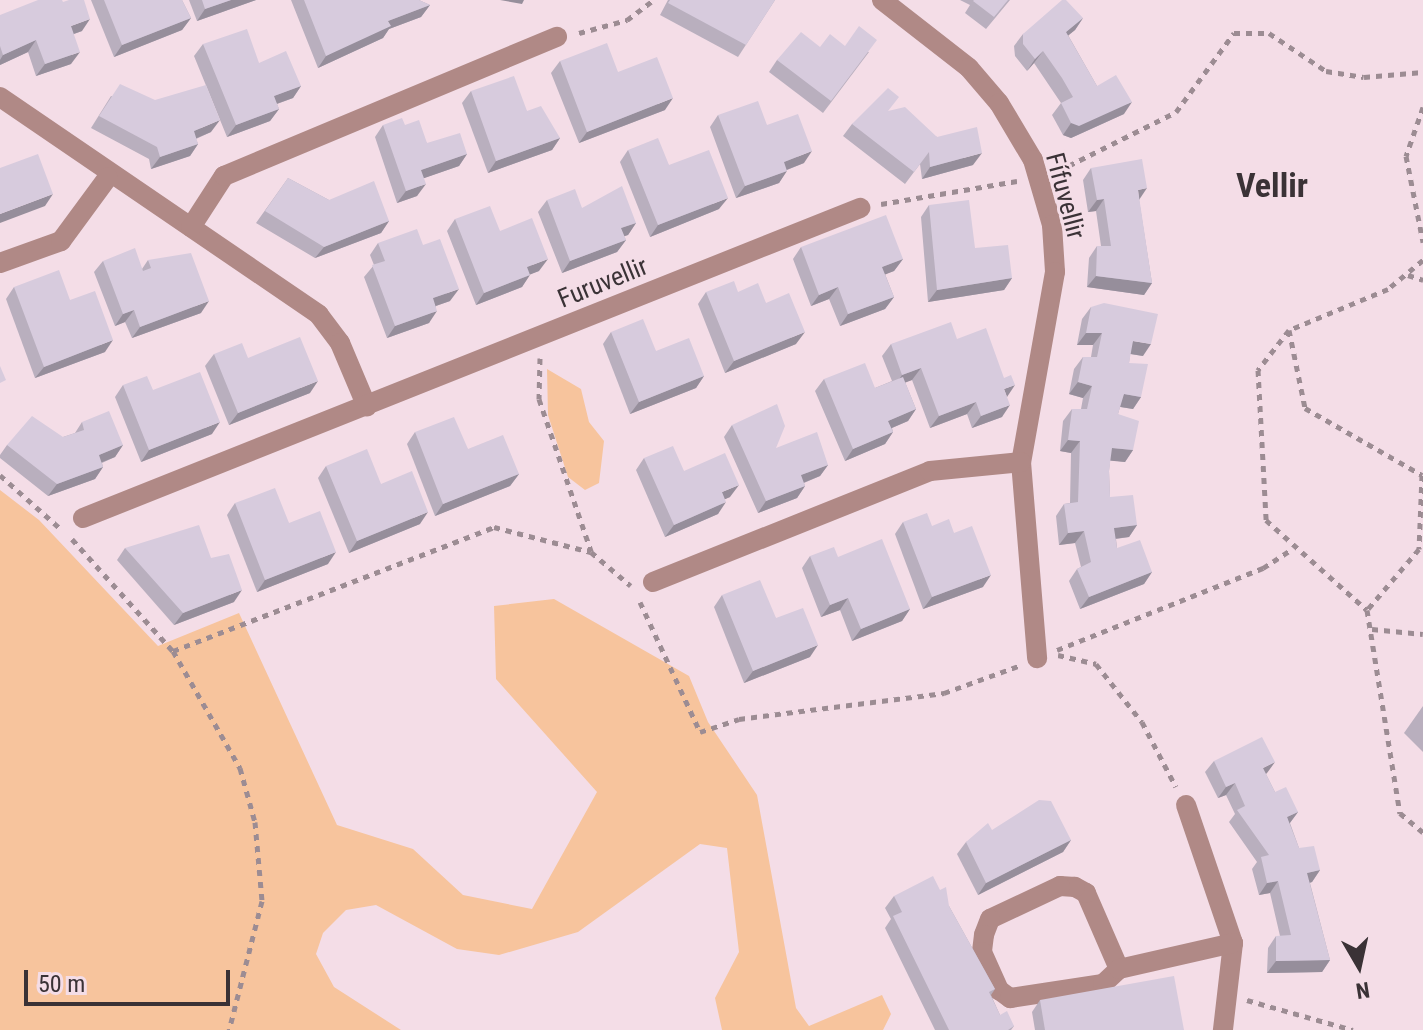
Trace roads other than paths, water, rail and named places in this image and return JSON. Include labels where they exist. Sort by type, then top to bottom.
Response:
[{"type":"street","name":"Fífuvellir","points":[[882,0],[969,68],[1017,130],[1038,177],[1055,272],[1021,462],[1037,658]]},
{"type":"street","points":[[191,227],[224,176],[557,37]]},
{"type":"street","points":[[0,97],[108,177],[191,227],[319,315],[340,343],[367,407]]},
{"type":"street","points":[[0,263],[61,241],[108,177]]},
{"type":"street","name":"Furuvellir","points":[[83,518],[860,208]]},
{"type":"street","points":[[653,582],[919,474],[1021,462]]},
{"type":"street","points":[[1186,805],[1233,943],[1230,996],[1223,1030]]},
{"type":"street","points":[[1119,969],[1086,893],[1075,887],[1060,886],[990,919],[984,935],[982,952],[999,990],[1010,998],[1103,984],[1119,969],[1233,943]]},
{"type":"district","name":"Vellir","points":[[1272,186]]}]
